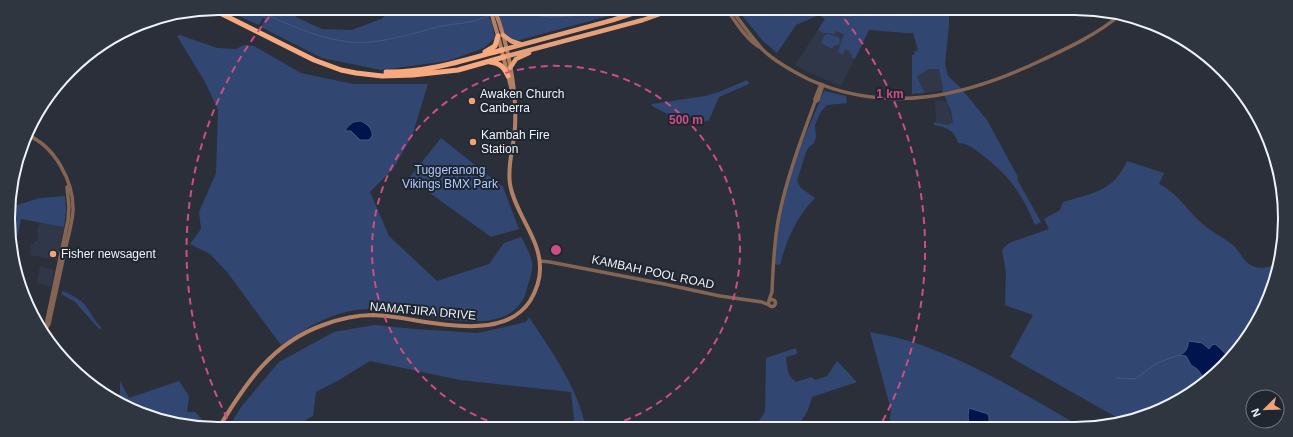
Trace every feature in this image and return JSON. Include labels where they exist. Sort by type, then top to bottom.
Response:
[{"type":"highway","points":[[224,15],[314,60],[352,72],[382,76],[413,75],[458,70],[658,15]]},
{"type":"highway","points":[[231,15],[314,56],[351,69],[382,72],[408,71],[441,66],[627,15]]},
{"type":"highway","points":[[475,57],[493,47],[501,35],[511,41],[522,44]]},
{"type":"highway","points":[[510,68],[516,59],[538,48]]},
{"type":"highway","points":[[488,62],[501,66],[508,76]]},
{"type":"main road","points":[[493,15],[501,35]]},
{"type":"main road","points":[[496,15],[515,93],[515,128],[509,170],[511,187],[516,204],[536,247],[540,261]]},
{"type":"main road","points":[[506,57],[508,76],[515,107]]},
{"type":"main road","name":"NAMATJIRA DRIVE","points":[[222,422],[237,397],[263,365],[280,349],[303,333],[336,321],[372,315],[391,316],[463,326],[495,324],[510,318],[521,311],[528,304],[537,286],[540,261]]},
{"type":"street","points":[[731,15],[756,46],[762,48]]},
{"type":"street","points":[[736,15],[762,48],[774,59],[796,73],[844,92],[874,98],[896,99],[922,98],[954,93],[1002,77],[1054,55],[1091,35],[1114,19]]},
{"type":"street","points":[[772,292],[768,303],[769,306],[774,305],[772,292],[775,239],[783,198],[794,160],[815,99],[822,84]]},
{"type":"street","points":[[32,137],[44,144],[59,163],[67,184],[69,200],[68,220],[47,320],[47,328]]},
{"type":"street","name":"KAMBAH POOL ROAD","points":[[540,261],[655,282],[720,296],[762,302],[769,306]]},
{"type":"street","points":[[769,300],[774,300]]},
{"type":"street","name":"KAMBAH POOL ROAD","points":[[762,302],[769,300]]},
{"type":"shaded area","points":[[825,19],[869,30],[841,86],[809,73],[795,65]]},
{"type":"shaded area","points":[[929,69],[939,69],[942,90],[925,93],[917,77]]},
{"type":"shaded area","points":[[935,100],[947,102],[953,123],[947,125],[936,122]]},
{"type":"shaded area","points":[[361,121],[372,131],[372,136],[369,140],[360,140],[351,131],[345,131],[352,123]]},
{"type":"shaded area","points":[[41,222],[64,227],[57,260],[30,255],[31,244],[34,244],[35,241],[37,241],[39,223]]},
{"type":"shaded area","points":[[40,266],[54,270],[51,287],[37,283]]},
{"type":"shaded area","points":[[1189,341],[1202,343],[1209,349],[1215,344],[1226,354],[1201,378],[1202,375],[1191,365],[1186,356],[1179,355],[1186,351]]},
{"type":"shaded area","points":[[969,408],[988,414],[989,422],[969,422]]},
{"type":"green space","points":[[237,15],[295,15],[322,29],[352,30],[381,19],[385,15],[488,15],[492,23],[495,38],[484,48],[448,61],[381,70],[322,58],[261,27],[265,19],[263,18],[259,25]]},
{"type":"green space","points":[[499,15],[612,15],[516,41],[512,40],[505,34]]},
{"type":"green space","points":[[742,15],[819,15],[796,25],[777,53],[763,41]]},
{"type":"green space","points":[[819,15],[949,15],[945,64],[948,76],[959,86],[987,120],[1041,222],[1035,225],[1020,195],[1000,170],[971,147],[958,143],[952,132],[934,125],[934,122],[947,125],[953,123],[951,111],[942,90],[939,69],[929,69],[917,77],[925,93],[912,94],[912,55],[918,50],[913,33],[869,30],[855,59],[851,57],[852,55],[849,53],[850,51],[845,49],[843,55],[838,52],[844,34],[836,31],[834,34],[823,33],[818,30],[825,19]]},
{"type":"green space","points":[[828,34],[838,37],[840,40],[839,45],[834,45],[832,49],[821,43],[824,36]]},
{"type":"green space","points":[[180,35],[217,48],[236,49],[244,45],[254,46],[301,73],[353,84],[428,84],[412,136],[393,169],[370,192],[389,236],[437,281],[489,264],[504,243],[521,237],[530,255],[532,267],[527,288],[518,306],[503,317],[482,321],[459,321],[388,310],[357,310],[345,312],[322,320],[281,345],[227,272],[210,254],[190,244],[201,229],[199,212],[216,173],[218,110],[205,82],[177,36]]},
{"type":"green space","points":[[747,80],[749,84],[719,97],[709,120],[704,122],[697,116],[677,119],[652,106],[652,104],[705,96],[719,92]]},
{"type":"green space","points":[[824,91],[846,96],[847,103],[827,105],[820,113],[815,125],[816,137],[814,143],[806,152],[797,181],[801,188],[815,198],[797,221],[786,246],[780,265],[774,264],[780,217],[791,171]]},
{"type":"green space","name":"Tuggeranong Vikings BMX Park","points":[[441,138],[503,187],[519,229],[491,237],[409,178]]},
{"type":"green space","points":[[1127,161],[1164,173],[1159,184],[1178,198],[1198,220],[1211,231],[1227,240],[1234,246],[1250,265],[1263,268],[1272,265],[1263,296],[1244,332],[1227,353],[1209,371],[1188,388],[1165,401],[1152,407],[1117,417],[1010,357],[1033,315],[1005,305],[1006,273],[1002,250],[1009,243],[1049,229],[1044,219],[1060,210],[1063,202],[1101,190],[1115,179]]},
{"type":"green space","points":[[65,196],[66,210],[64,227],[21,219],[16,241],[15,206],[40,198]]},
{"type":"green space","points":[[63,291],[78,299],[85,305],[101,327],[100,330],[75,302],[61,294]]},
{"type":"green space","points":[[529,317],[555,356],[577,398],[584,422],[574,422],[571,392],[460,380],[370,361],[316,392],[313,416],[302,422],[232,422],[241,407],[279,362],[334,332],[374,325],[478,333],[526,322]]},
{"type":"green space","points":[[870,332],[915,343],[949,356],[1007,384],[1073,422],[890,422],[891,410]]},
{"type":"green space","points":[[796,348],[797,354],[786,357],[789,374],[796,382],[811,377],[815,380],[827,376],[837,361],[857,382],[812,397],[808,410],[801,422],[758,422],[765,412],[766,358]]},
{"type":"green space","points":[[120,381],[129,398],[179,381],[189,396],[187,412],[195,412],[204,422],[166,415],[141,407],[120,397]]},
{"type":"waterway","points":[[267,15],[287,24],[324,37],[349,42],[372,42],[396,38],[442,26],[472,22],[489,16]]},
{"type":"waterway","points":[[532,15],[551,17],[573,15]]},
{"type":"waterway","points":[[1116,378],[1135,379],[1157,363],[1179,355]]},
{"type":"place","name":"Awaken Church Canberra","points":[[472,101]]},
{"type":"place","name":"Kambah Fire Station","points":[[473,142]]},
{"type":"place","name":"Fisher newsagent","points":[[53,254]]}]
